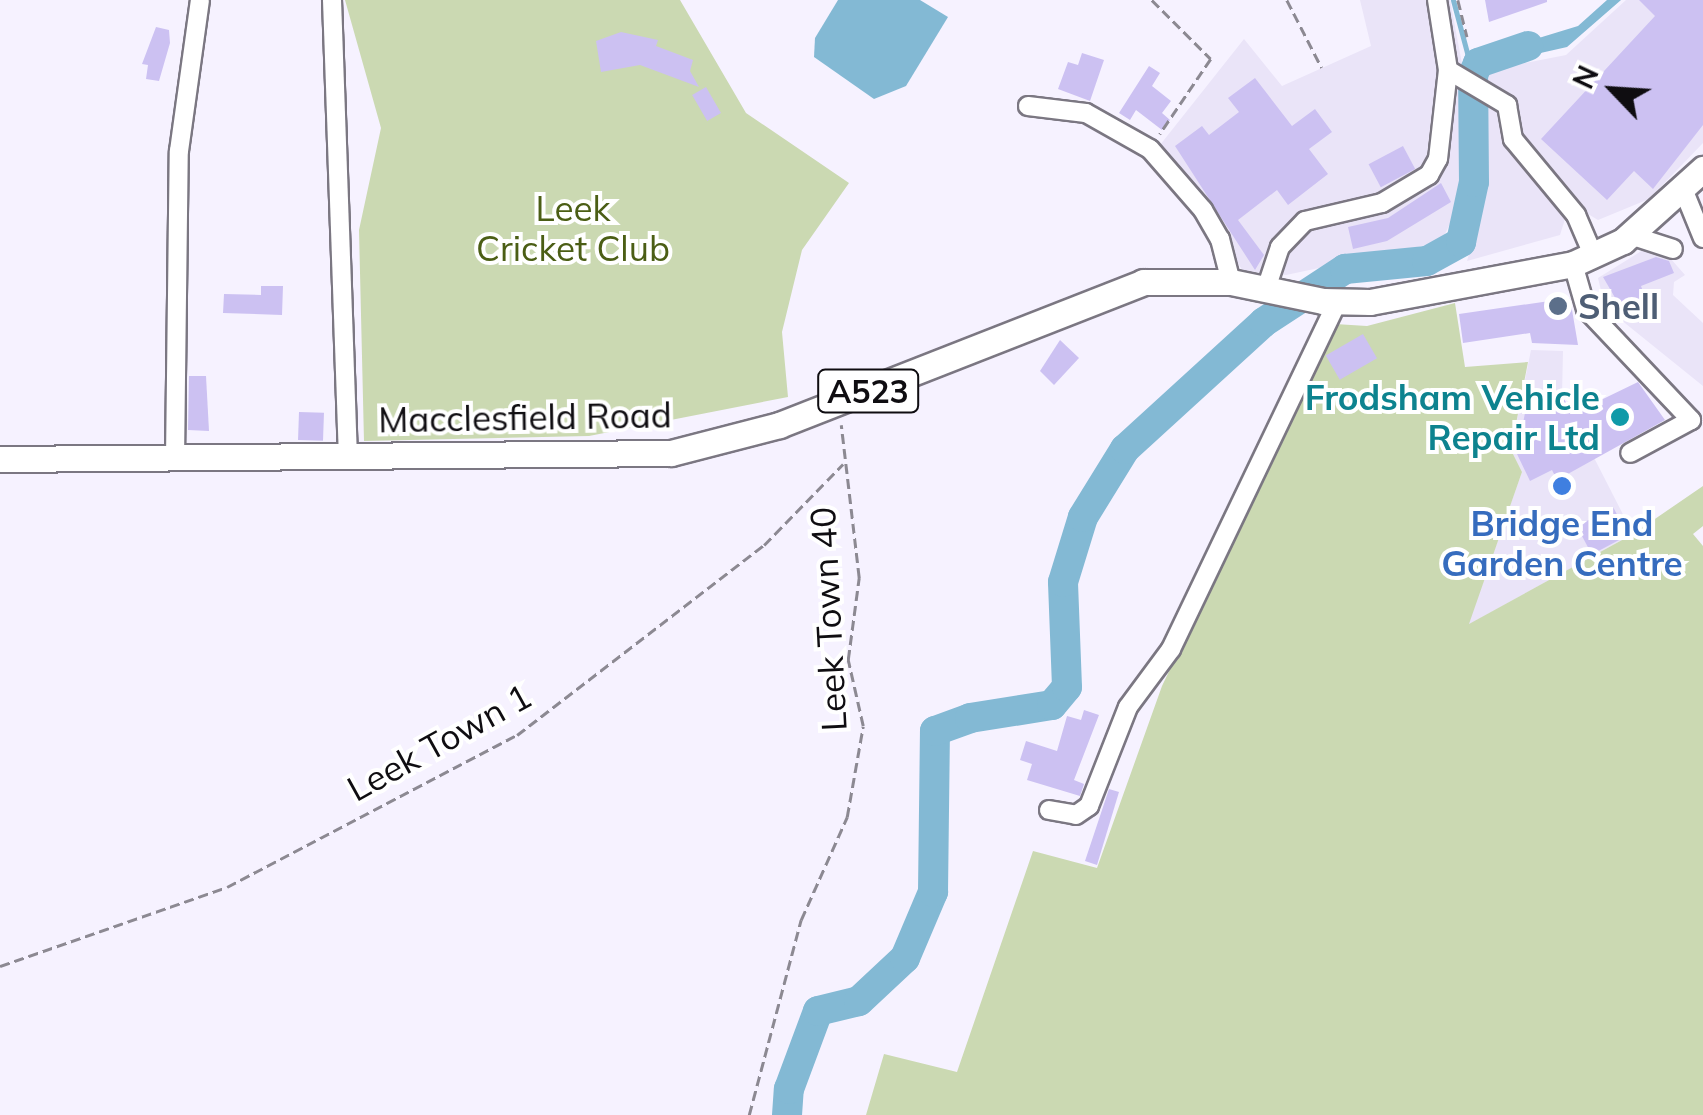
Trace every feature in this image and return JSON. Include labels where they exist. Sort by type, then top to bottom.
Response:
[{"type":"highway","name":"Macclesfield Road","points":[[0,459],[671,453],[840,402],[1143,282],[1231,282],[1330,301],[1414,298],[1584,260],[1630,235],[1703,169]]},
{"type":"street","points":[[175,460],[178,151],[200,0]]},
{"type":"street","points":[[332,0],[348,456]]},
{"type":"street","points":[[1271,290],[1280,247],[1304,221],[1382,203],[1429,175],[1438,159],[1455,74],[1437,0]]},
{"type":"street","points":[[1455,74],[1485,87],[1508,105],[1513,139],[1576,214],[1584,260],[1586,309],[1691,420],[1630,453]]},
{"type":"street","points":[[1028,106],[1086,112],[1150,149],[1203,210],[1220,239],[1231,282]]},
{"type":"street","points":[[1683,189],[1703,238]]},
{"type":"street","points":[[1630,235],[1674,249]]},
{"type":"street","points":[[1049,810],[1076,814],[1089,806],[1128,708],[1171,649],[1330,301]]},
{"type":"path","points":[[1150,149],[1211,58],[1152,0]]},
{"type":"path","points":[[1286,0],[1322,68]]},
{"type":"path","points":[[1458,0],[1467,37]]},
{"type":"path","name":"Leek Town 40","points":[[748,1115],[802,920],[847,816],[863,726],[849,674],[859,578],[843,464],[840,402]]},
{"type":"path","name":"Leek Town 1","points":[[0,966],[227,887],[517,734],[764,545],[843,464]]},
{"type":"shaded area","points":[[1360,0],[1450,0],[1463,69],[1467,189],[1441,242],[1286,275],[1243,271],[1160,145],[1244,39],[1282,86],[1371,46]]},
{"type":"shaded area","points":[[1626,0],[1703,0],[1703,143],[1649,199],[1598,220],[1583,211],[1565,219],[1560,235],[1467,261],[1482,208],[1484,71],[1566,55]]},
{"type":"shaded area","points":[[1656,242],[1685,275],[1674,282],[1673,295],[1703,323],[1703,386],[1605,307],[1598,278]]},
{"type":"shaded area","name":"Bridge End Garden Centre","points":[[1531,350],[1563,351],[1562,395],[1633,534],[1468,625],[1522,472],[1511,450]]},
{"type":"green space","name":"Leek Cricket Club","points":[[345,0],[680,0],[746,113],[849,183],[802,250],[782,332],[788,397],[589,436],[364,441],[359,230],[381,128]]},
{"type":"green space","points":[[1455,303],[1465,367],[1528,362],[1511,450],[1522,472],[1469,624],[1633,534],[1703,486],[1703,526],[1693,534],[1703,546],[1703,1115],[866,1115],[884,1054],[957,1072],[1033,851],[1097,868],[1162,686],[1335,324],[1367,326]]},
{"type":"water","points":[[838,0],[920,0],[948,17],[906,86],[874,99],[814,57],[815,38]]},
{"type":"water","points":[[1607,0],[1621,0],[1567,47],[1496,63],[1483,55],[1578,26]]},
{"type":"building","points":[[1485,0],[1547,0],[1547,2],[1489,22]]},
{"type":"building","points":[[1639,0],[1703,0],[1703,125],[1653,189],[1634,171],[1607,200],[1541,139],[1655,16]]},
{"type":"building","points":[[156,27],[169,30],[170,43],[159,81],[146,79],[148,65],[142,64]]},
{"type":"building","points":[[621,32],[658,40],[656,46],[693,60],[690,71],[699,87],[640,65],[601,72],[596,41]]},
{"type":"building","points":[[1082,53],[1104,60],[1090,101],[1058,89],[1068,62],[1078,65]]},
{"type":"building","points":[[1149,66],[1160,73],[1152,86],[1171,101],[1162,113],[1170,120],[1162,130],[1136,110],[1130,120],[1119,113]]},
{"type":"building","points":[[1255,78],[1292,126],[1315,109],[1332,132],[1309,149],[1328,174],[1288,205],[1277,190],[1238,220],[1264,255],[1255,270],[1175,146],[1202,126],[1209,135],[1239,112],[1228,98]]},
{"type":"building","points":[[706,87],[721,113],[707,121],[692,95]]},
{"type":"building","points":[[1403,146],[1415,169],[1381,187],[1369,164]]},
{"type":"building","points":[[1441,183],[1451,202],[1387,241],[1353,249],[1348,227],[1388,218]]},
{"type":"building","points":[[1656,257],[1669,261],[1674,273],[1641,286],[1651,313],[1624,313],[1603,277]]},
{"type":"building","points":[[261,286],[283,286],[282,315],[223,313],[224,294],[261,295]]},
{"type":"building","points":[[1570,298],[1578,345],[1532,343],[1530,333],[1463,343],[1459,314]]},
{"type":"building","points":[[1363,334],[1377,358],[1340,380],[1326,356]]},
{"type":"building","points":[[1060,340],[1079,358],[1054,385],[1040,371]]},
{"type":"building","points":[[189,376],[206,376],[209,431],[188,430]]},
{"type":"building","points":[[1638,382],[1665,420],[1557,480],[1552,470],[1530,481],[1517,454],[1525,413],[1562,395],[1572,414]]},
{"type":"building","points":[[299,412],[324,413],[323,441],[298,440]]},
{"type":"building","points":[[1613,507],[1628,535],[1592,555],[1577,526]]},
{"type":"building","points":[[1084,710],[1099,715],[1074,780],[1084,784],[1080,796],[1027,780],[1032,764],[1020,760],[1026,741],[1057,751],[1067,716],[1081,720]]},
{"type":"building","points":[[1109,789],[1119,792],[1097,865],[1085,861]]},
{"type":"waterway","points":[[1453,0],[1473,75]]},
{"type":"waterway","points":[[787,1115],[789,1089],[818,1011],[859,1001],[905,958],[933,892],[935,731],[970,718],[1052,705],[1067,687],[1063,582],[1083,517],[1125,449],[1264,322],[1345,269],[1427,261],[1461,242],[1474,182],[1473,75],[1478,63],[1528,46]]},
{"type":"place","name":"Shell","points":[[1558,306]]},
{"type":"place","name":"Frodsham Vehicle Repair Ltd","points":[[1620,417]]},
{"type":"place","name":"Bridge End Garden Centre","points":[[1562,486]]}]
